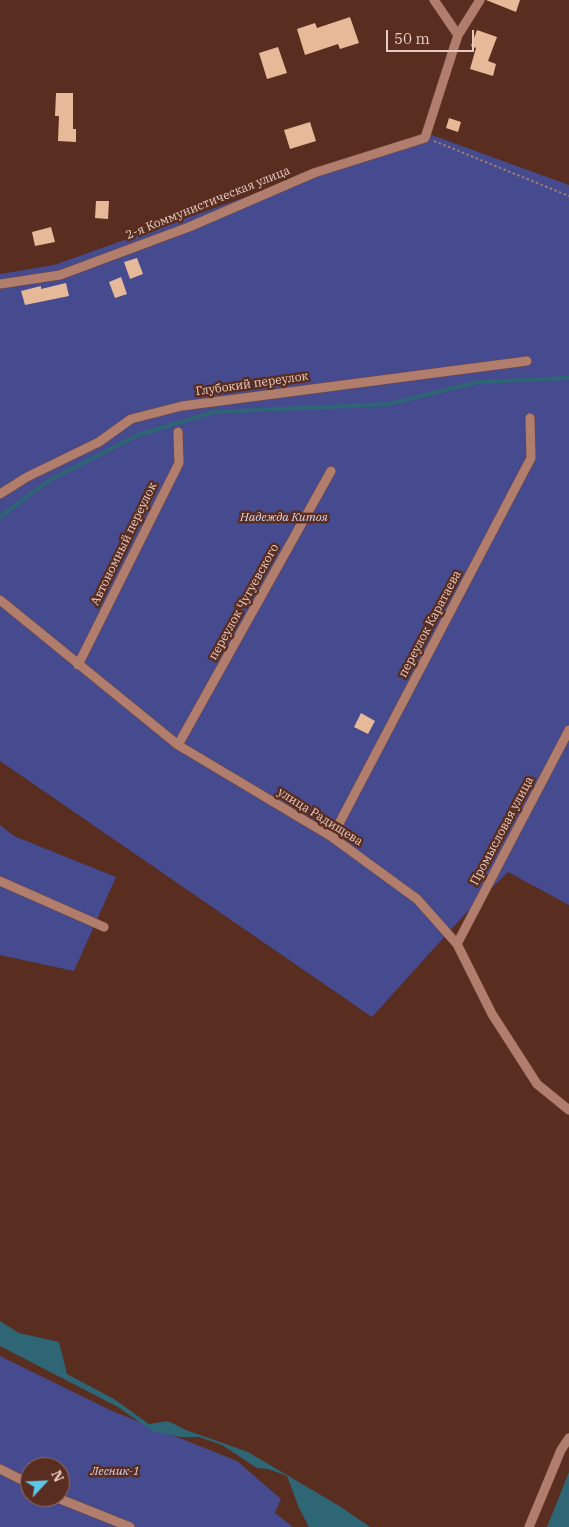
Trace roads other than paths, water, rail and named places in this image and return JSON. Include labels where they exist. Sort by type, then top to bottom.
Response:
[{"type":"street","points":[[434,0],[458,35],[480,0]]},
{"type":"street","name":"2-я Коммунистическая улица","points":[[0,284],[60,275],[189,227],[314,173],[425,138],[458,35]]},
{"type":"street","name":"Глубокий переулок","points":[[0,494],[28,477],[99,442],[131,419],[156,412],[182,406],[527,361]]},
{"type":"street","name":"переулок Каратаева","points":[[332,837],[531,458],[530,418]]},
{"type":"street","name":"Автономный переулок","points":[[78,665],[179,463],[178,432]]},
{"type":"street","name":"переулок Чугуевского","points":[[178,745],[331,471]]},
{"type":"street","name":"улица Радищева","points":[[0,600],[178,745],[332,837],[417,899],[457,944],[492,1014],[537,1084],[569,1110]]},
{"type":"street","name":"Промысловая улица","points":[[457,944],[569,730]]},
{"type":"street","points":[[0,881],[104,927]]},
{"type":"street","points":[[529,1527],[561,1450],[569,1438]]},
{"type":"street","points":[[0,1469],[20,1479]]},
{"type":"street","points":[[70,1503],[130,1527]]},
{"type":"water","points":[[0,1321],[19,1333],[59,1342],[67,1374],[114,1399],[149,1424],[168,1421],[186,1430],[248,1452],[341,1507],[370,1527],[309,1527],[299,1508],[287,1476],[268,1469],[257,1468],[222,1445],[199,1437],[181,1437],[152,1431],[118,1407],[0,1346]]},
{"type":"water","points":[[569,1472],[569,1527],[547,1527]]},
{"type":"waterway","points":[[0,517],[48,481],[138,435],[214,412],[389,404],[478,382],[569,378]]},
{"type":"park label","name":"Надежда Китоя","points":[[284,518]]},
{"type":"park label","name":"Лесник-1","points":[[115,1472]]}]
